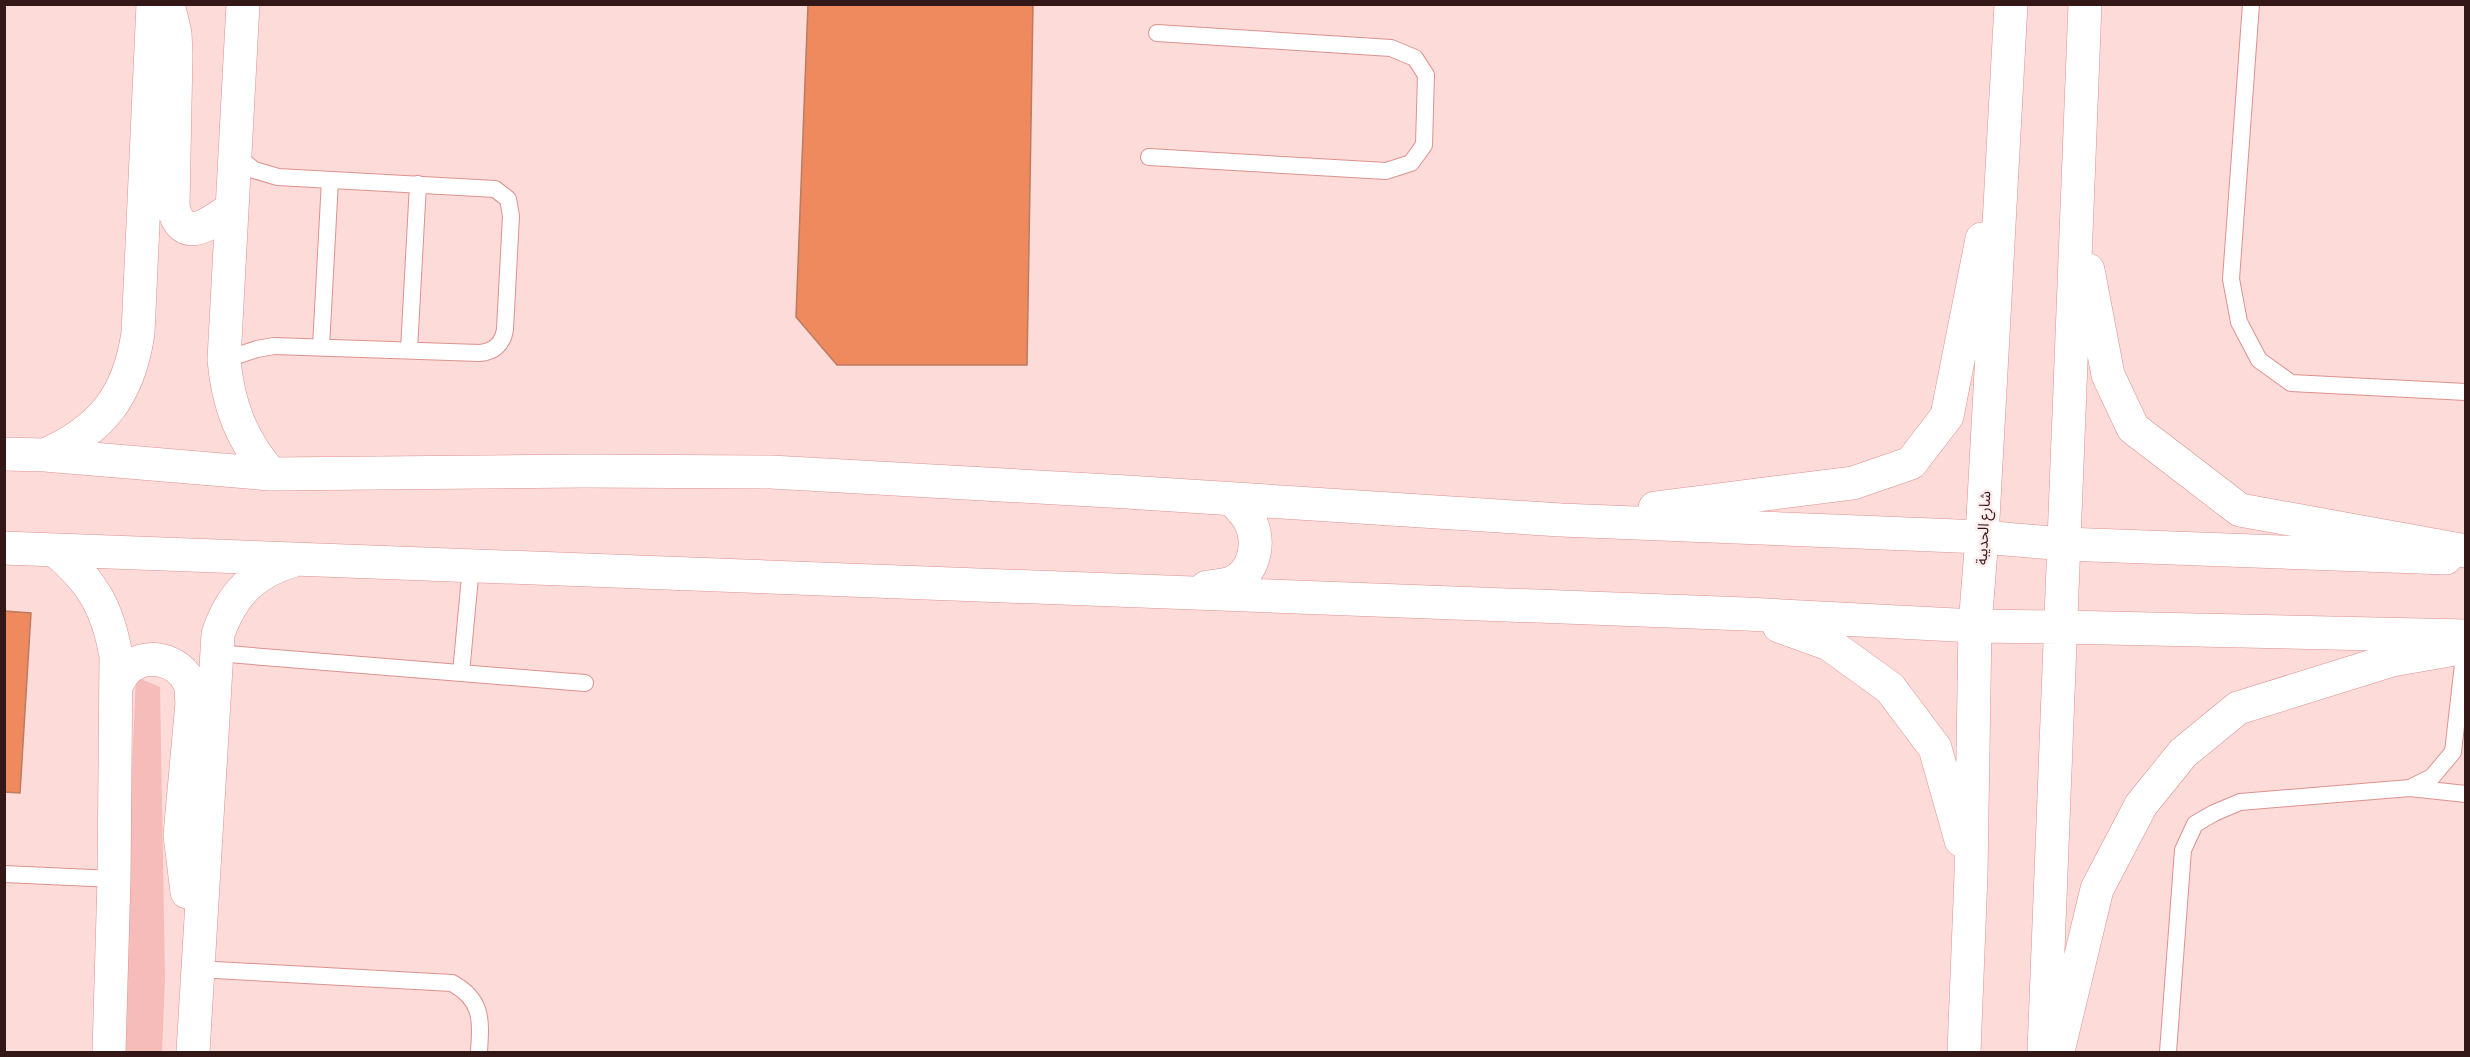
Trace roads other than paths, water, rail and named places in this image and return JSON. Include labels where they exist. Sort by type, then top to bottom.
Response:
[{"type":"main road","points":[[45,455],[69,445],[98,422],[110,409],[125,386],[134,360],[138,333],[153,4]]},
{"type":"main road","points":[[168,4],[176,44],[173,206],[175,217],[181,225],[190,229],[200,229],[231,209]]},
{"type":"main road","points":[[243,4],[224,360],[230,402],[237,422],[258,459],[272,474]]},
{"type":"main road","name":"شارع الحديبة","points":[[1964,1053],[1971,875],[1975,626],[1982,537],[2011,4]]},
{"type":"main road","points":[[2044,1053],[2085,4]]},
{"type":"main road","points":[[1561,520],[1853,483],[1911,464],[1947,416],[2006,117]]},
{"type":"main road","points":[[2077,218],[2108,375],[2133,428],[2240,510],[2466,551]]},
{"type":"main road","points":[[4,454],[45,455],[272,474],[771,472],[1561,520],[1982,537],[2064,544],[2466,558]]},
{"type":"main road","points":[[1178,592],[1232,583],[1248,570],[1255,555],[1254,536],[1250,521],[1232,499]]},
{"type":"main road","points":[[4,548],[1746,614],[1975,626],[2466,636]]},
{"type":"main road","points":[[55,550],[91,585],[112,631],[116,656],[114,879],[109,1053]]},
{"type":"main road","points":[[193,1053],[215,653],[218,634],[224,615],[247,584],[262,573],[298,560]]},
{"type":"main road","points":[[1746,614],[1829,644],[1890,687],[1935,748],[1971,875]]},
{"type":"main road","points":[[2058,1053],[2097,889],[2141,805],[2183,753],[2238,708],[2392,660],[2465,647]]},
{"type":"main road","points":[[116,686],[126,669],[143,660],[162,660],[178,668],[190,684],[192,703],[180,835],[185,885],[199,934]]},
{"type":"lane","points":[[2251,4],[2231,279],[2239,322],[2259,360],[2291,383],[2466,392]]},
{"type":"lane","points":[[1149,157],[1386,171],[1411,163],[1424,145],[1426,75],[1415,58],[1399,51],[1391,48],[1157,33]]},
{"type":"lane","points":[[224,360],[257,349],[292,346],[487,353],[500,344],[504,337],[506,318],[511,207],[508,199],[495,189],[265,175],[243,163],[234,153]]},
{"type":"lane","points":[[321,347],[330,180]]},
{"type":"lane","points":[[409,350],[418,184]]},
{"type":"lane","points":[[461,674],[471,566]]},
{"type":"lane","points":[[2410,788],[2432,777],[2453,752],[2465,647]]},
{"type":"lane","points":[[215,653],[585,683]]},
{"type":"lane","points":[[2168,1053],[2183,850],[2195,824],[2240,802],[2410,788],[2466,794]]},
{"type":"lane","points":[[4,874],[114,879]]},
{"type":"lane","points":[[197,969],[452,983],[465,991],[475,1002],[479,1015],[479,1053]]}]
